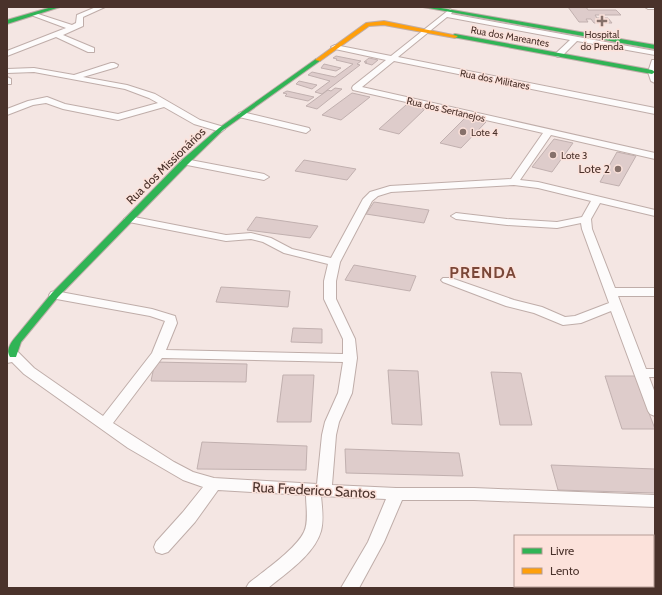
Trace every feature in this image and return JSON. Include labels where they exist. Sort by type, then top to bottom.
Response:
[{"type":"street","points":[[7,21],[40,10],[56,7]]},
{"type":"street","points":[[7,54],[73,28],[80,24],[79,16],[102,7]]},
{"type":"street","points":[[426,7],[447,13],[655,53]]},
{"type":"street","points":[[437,7],[655,46]]},
{"type":"street","points":[[648,7],[655,7]]},
{"type":"street","points":[[40,10],[73,28]]},
{"type":"street","points":[[447,13],[655,46]]},
{"type":"street","name":"Rua dos Sertanejos","points":[[447,13],[356,88],[655,156]]},
{"type":"street","name":"Rua dos Mareantes","points":[[366,25],[381,23],[558,55],[653,76]]},
{"type":"street","name":"Rua dos Missionários","points":[[10,352],[55,295],[185,162],[221,130],[366,25]]},
{"type":"street","points":[[55,34],[90,50]]},
{"type":"street","points":[[558,55],[576,38]]},
{"type":"street","name":"Rua dos Militares","points":[[335,47],[655,111]]},
{"type":"street","points":[[653,76],[655,62]]},
{"type":"street","points":[[75,77],[114,66]]},
{"type":"street","points":[[7,71],[34,70],[127,87],[152,96],[197,122],[221,130]]},
{"type":"street","points":[[7,112],[31,103],[47,100],[70,108],[118,117],[164,104]]},
{"type":"street","points":[[242,115],[306,130]]},
{"type":"street","points":[[514,182],[548,132]]},
{"type":"street","points":[[185,162],[264,177]]},
{"type":"street","points":[[255,588],[276,572],[308,540],[312,533],[318,491],[329,435],[332,422],[345,393],[350,358],[349,339],[330,299],[330,286],[334,262],[363,205],[368,199],[374,194],[390,189],[514,182],[538,185],[655,213]]},
{"type":"street","points":[[597,200],[586,219],[590,236],[655,412]]},
{"type":"street","points":[[456,216],[507,222],[558,225],[586,219]]},
{"type":"street","points":[[129,219],[226,238],[250,236],[267,240],[288,251],[334,262]]},
{"type":"street","points":[[447,280],[510,303],[538,310],[563,321],[577,320],[615,305]]},
{"type":"street","points":[[611,292],[655,292]]},
{"type":"street","points":[[55,295],[152,313],[171,319],[171,323],[158,354],[104,424]]},
{"type":"street","name":"Rua Frederico Santos","points":[[10,352],[29,371],[104,424],[169,466],[188,476],[214,484],[318,491],[655,501]]},
{"type":"street","points":[[158,354],[350,358]]},
{"type":"street","points":[[641,373],[655,373]]},
{"type":"street","points":[[162,547],[189,517],[214,484]]},
{"type":"street","points":[[350,588],[362,571],[383,530],[396,494]]},
{"type":"building","points":[[568,7],[586,7],[588,10],[616,10],[621,15],[595,15],[597,18],[608,18],[612,23],[594,23],[591,19],[586,19],[588,22],[579,22]]},
{"type":"building","points":[[336,56],[361,61],[357,64],[360,65],[322,94],[315,92],[330,81],[308,75],[312,72],[335,77],[353,64],[336,60],[337,59],[333,58]]},
{"type":"building","points":[[369,58],[378,60],[372,65],[364,62]]},
{"type":"building","points":[[324,64],[341,68],[336,71],[321,68]]},
{"type":"building","points":[[299,81],[317,85],[312,89],[296,84]]},
{"type":"building","points":[[335,88],[342,89],[317,109],[306,106],[328,90],[331,91]]},
{"type":"building","points":[[287,91],[314,97],[308,101],[285,96],[287,94],[283,93]]},
{"type":"building","points":[[352,93],[370,97],[341,120],[322,115]]},
{"type":"building","points":[[406,105],[425,109],[399,134],[379,129]]},
{"type":"building","name":"Lote 4","points":[[466,117],[486,122],[461,148],[440,143]]},
{"type":"building","name":"Lote 3","points":[[554,139],[573,143],[552,172],[532,167]]},
{"type":"building","name":"Lote 2","points":[[617,152],[636,156],[619,186],[600,182]]},
{"type":"building","points":[[304,160],[356,169],[347,180],[295,171]]},
{"type":"building","points":[[374,202],[429,210],[424,223],[366,214]]},
{"type":"building","points":[[256,217],[318,226],[310,238],[247,230]]},
{"type":"building","points":[[354,265],[416,276],[410,291],[345,280]]},
{"type":"building","points":[[221,287],[290,291],[288,307],[216,302]]},
{"type":"building","points":[[293,328],[322,329],[322,343],[291,342]]},
{"type":"building","points":[[155,362],[247,364],[246,382],[151,381]]},
{"type":"building","points":[[388,370],[418,371],[422,425],[392,424]]},
{"type":"building","points":[[491,372],[521,373],[532,425],[500,425]]},
{"type":"building","points":[[283,375],[314,375],[311,422],[277,422]]},
{"type":"building","points":[[605,376],[635,376],[655,429],[622,429]]},
{"type":"building","points":[[202,442],[307,446],[306,470],[197,469]]},
{"type":"building","points":[[345,449],[459,453],[463,476],[346,473]]},
{"type":"building","points":[[551,465],[655,469],[655,493],[558,490]]},
{"type":"traffic: fast","points":[[7,22],[57,7]]},
{"type":"traffic: fast","points":[[426,7],[655,47]]},
{"type":"traffic: fast","points":[[455,36],[652,72]]},
{"type":"traffic: fast","points":[[13,355],[14,347],[17,341],[55,295],[185,162],[221,129],[318,60]]},
{"type":"traffic: slow","points":[[318,60],[368,24],[384,23],[455,36]]},
{"type":"place","name":"Hospital do Prenda","points":[[602,21]]},
{"type":"place","name":"Lote 4","points":[[463,132]]},
{"type":"place","name":"Lote 3","points":[[553,155]]},
{"type":"place","name":"Lote 2","points":[[618,169]]},
{"type":"district","name":"PRENDA","points":[[483,272]]}]
